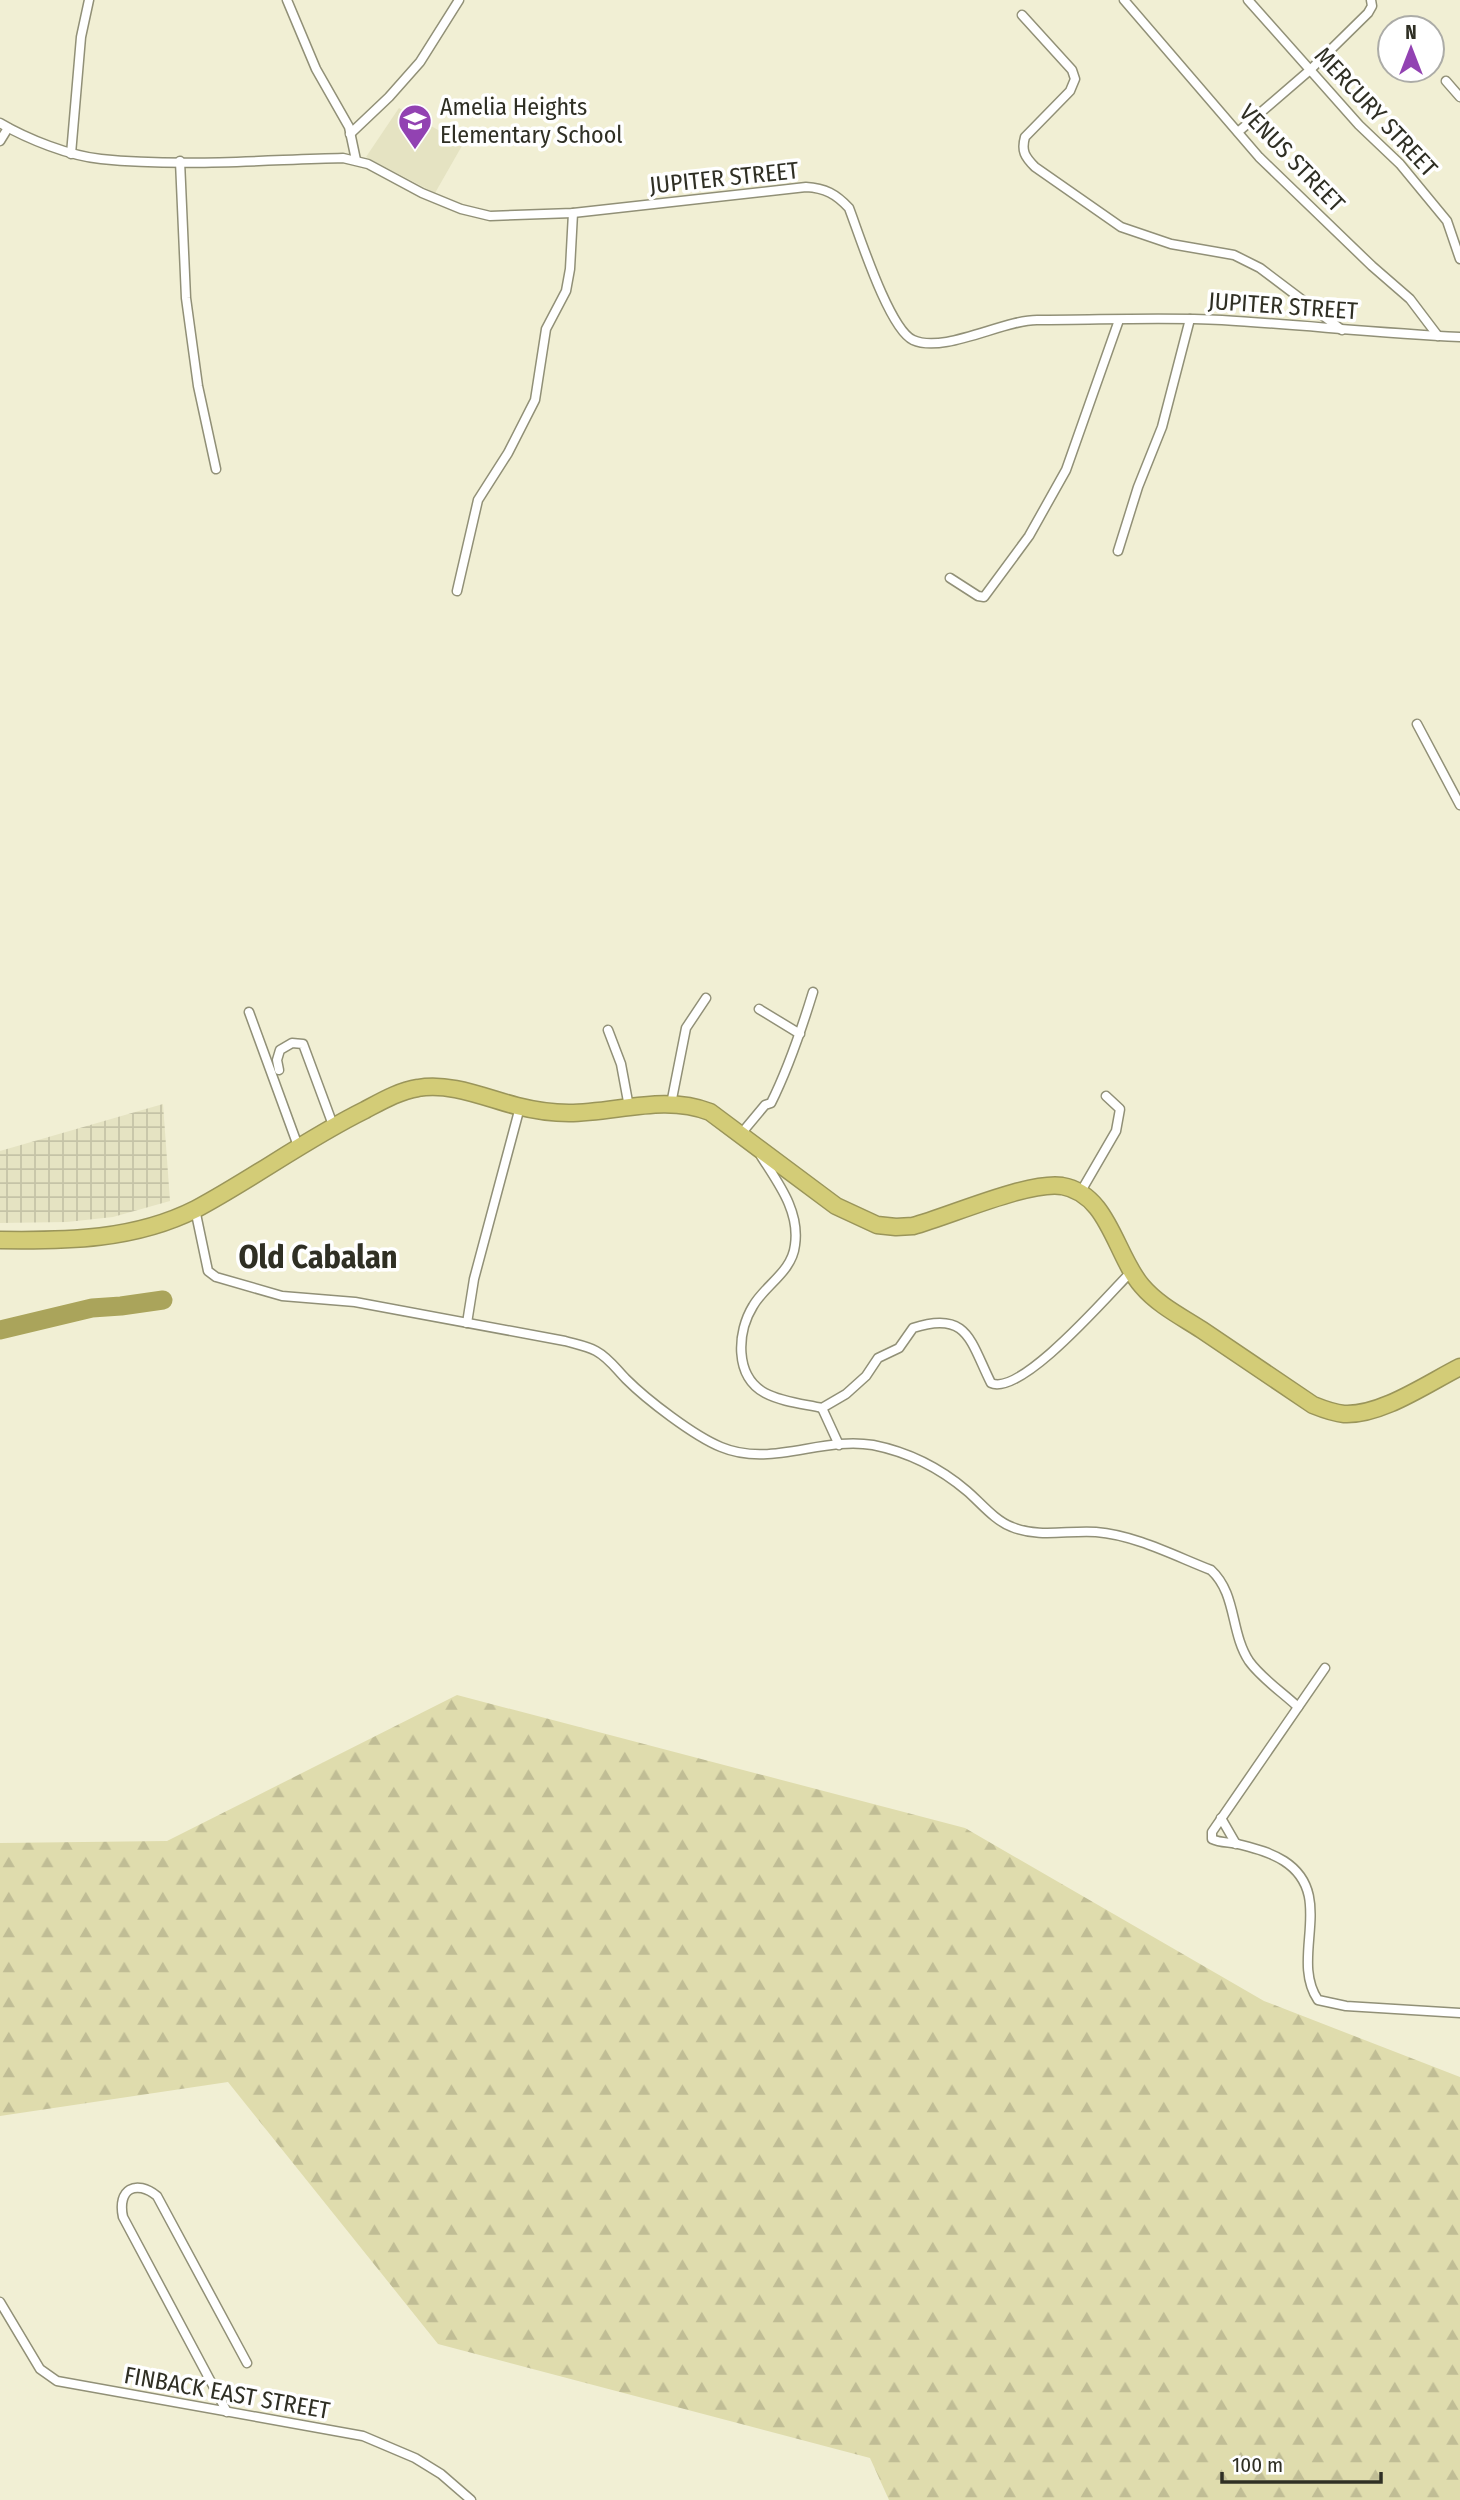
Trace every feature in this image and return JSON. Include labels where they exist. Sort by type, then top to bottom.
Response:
[{"type":"highway","points":[[0,1240],[57,1241],[103,1237],[144,1228],[195,1209],[333,1125],[401,1092],[422,1087],[445,1088],[520,1107],[568,1113],[671,1104],[690,1105],[710,1111],[836,1206],[877,1225],[913,1226],[1042,1186],[1062,1186],[1080,1193],[1103,1215],[1131,1272],[1156,1300],[1312,1405],[1346,1414],[1364,1412],[1393,1401],[1460,1367]]},
{"type":"street","points":[[71,154],[81,37],[89,0]]},
{"type":"street","points":[[287,0],[316,69],[350,134],[356,160]]},
{"type":"street","points":[[350,134],[389,97],[420,62],[459,0]]},
{"type":"street","name":"VENUS STREET","points":[[1124,0],[1259,158],[1410,299],[1438,336]]},
{"type":"street","name":"MERCURY STREET","points":[[1248,0],[1359,125],[1400,164],[1447,221],[1460,259]]},
{"type":"street","points":[[1238,132],[1310,70],[1368,13],[1371,3]]},
{"type":"street","points":[[1022,15],[1072,70],[1075,79],[1070,91],[1026,137],[1023,146],[1025,158],[1121,227],[1171,244],[1234,255],[1260,268],[1342,330]]},
{"type":"street","points":[[1446,81],[1460,97]]},
{"type":"street","points":[[0,141],[4,125]]},
{"type":"street","name":"JUPITER STREET","points":[[4,125],[71,154],[100,159],[356,160],[422,193],[461,209],[489,216],[573,213],[806,187],[822,188],[838,196],[849,208],[886,303],[911,339],[928,343],[1031,320],[1190,319],[1460,337]]},
{"type":"street","points":[[180,161],[186,298],[198,386],[216,469]]},
{"type":"street","points":[[457,591],[478,500],[508,453],[535,400],[546,330],[566,291],[573,213]]},
{"type":"street","points":[[1118,551],[1138,487],[1163,427],[1190,319]]},
{"type":"street","points":[[950,578],[984,597],[1029,536],[1066,470],[1119,320]]},
{"type":"street","points":[[1417,724],[1460,805]]},
{"type":"street","points":[[740,1135],[765,1105],[771,1103],[792,1059],[813,992]]},
{"type":"street","points":[[671,1104],[686,1028],[706,998]]},
{"type":"street","points":[[759,1009],[800,1034]]},
{"type":"street","points":[[249,1012],[298,1146]]},
{"type":"street","points":[[608,1030],[621,1064],[629,1107]]},
{"type":"street","points":[[279,1070],[279,1049],[292,1043],[303,1044],[333,1125]]},
{"type":"street","points":[[1080,1193],[1116,1131],[1120,1109],[1106,1096]]},
{"type":"street","points":[[467,1323],[474,1279],[520,1107]]},
{"type":"street","points":[[756,1147],[789,1201],[794,1220],[795,1245],[783,1271],[753,1306],[743,1331],[741,1362],[763,1392],[778,1398],[822,1408],[846,1395],[866,1376],[878,1358],[899,1348],[913,1328],[948,1322],[959,1326],[965,1334],[990,1383],[1007,1383],[1023,1376],[1047,1357],[1131,1272]]},
{"type":"street","points":[[195,1209],[208,1271],[216,1277],[282,1296],[355,1302],[565,1341],[595,1350],[612,1362],[627,1380],[693,1432],[722,1447],[747,1454],[779,1454],[839,1445],[871,1445],[921,1460],[964,1489],[1009,1526],[1028,1532],[1097,1532],[1150,1547],[1211,1570],[1222,1580],[1238,1636],[1250,1661],[1298,1707]]},
{"type":"street","points":[[822,1408],[839,1445]]},
{"type":"street","points":[[1325,1668],[1221,1818],[1212,1832],[1212,1839],[1266,1852],[1284,1861],[1296,1872],[1307,1890],[1311,1911],[1308,1978],[1318,2000],[1346,2006],[1460,2013]]},
{"type":"street","points":[[1221,1818],[1237,1844]]},
{"type":"street","points":[[227,2412],[123,2217],[120,2204],[125,2193],[134,2187],[147,2188],[157,2196],[247,2363]]},
{"type":"street","name":"FINBACK EAST STREET","points":[[0,2302],[40,2369],[57,2381],[363,2436],[415,2458],[441,2474],[471,2500]]},
{"type":"shaded area","name":"Amelia Heights Elementary School","points":[[399,108],[463,144],[435,193],[366,157]]},
{"type":"shaded area","points":[[163,1104],[170,1201],[113,1217],[67,1222],[0,1223],[0,1151]]},
{"type":"green space","points":[[457,1695],[965,1828],[1264,2001],[1460,2077],[1460,2500],[889,2500],[870,2458],[438,2344],[228,2082],[0,2116],[0,1843],[167,1841]]},
{"type":"waterway","points":[[0,1330],[92,1308],[163,1300]]},
{"type":"place","name":"Amelia Heights Elementary School","points":[[415,151]]},
{"type":"district","name":"Old Cabalan","points":[[318,1257]]}]
